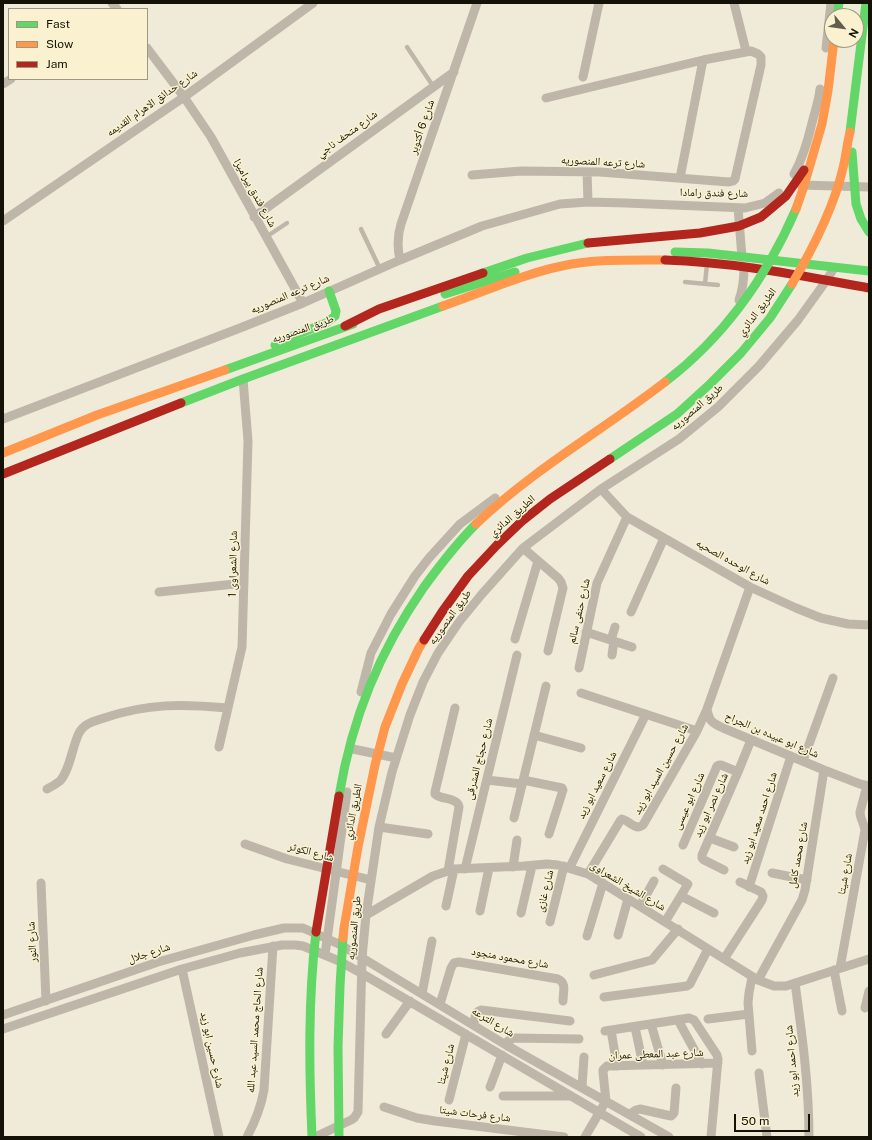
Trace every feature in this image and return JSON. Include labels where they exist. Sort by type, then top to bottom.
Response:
[{"type":"main road","name":"الطريق الدائري","points":[[339,1137],[338,1047],[344,928],[350,889],[375,765],[386,727],[402,684],[419,648],[442,612],[468,576],[497,545],[521,522],[550,499],[677,414],[742,353],[770,318],[793,283],[815,243],[832,203],[843,169],[850,130],[866,3]]},
{"type":"main road","name":"الطريق الدائري","points":[[312,1137],[309,1040],[310,1009],[318,914],[347,756],[370,682],[406,614],[427,581],[451,551],[478,522],[506,496],[537,472],[652,393],[674,376],[705,347],[729,320],[754,287],[785,233],[798,202],[816,147],[827,98],[833,48]]},
{"type":"main road","points":[[850,130],[856,204],[861,219],[869,232]]},
{"type":"main road","points":[[346,326],[364,316],[394,304],[528,258],[588,242],[700,233],[739,226],[761,217],[786,196],[804,170],[816,147]]},
{"type":"main road","name":"طريق المنصوريه","points":[[3,453],[97,415],[346,326],[532,266],[556,260],[604,253],[663,252],[707,258],[869,288]]},
{"type":"main road","name":"طريق المنصوريه","points":[[3,474],[243,379],[532,274],[562,266],[629,260],[742,257],[869,271]]},
{"type":"main road","points":[[258,357],[285,339],[330,320],[335,316],[336,311],[329,291]]},
{"type":"street","name":"شارع حدائق الاهرام القديمه","points":[[3,220],[184,96],[313,3]]},
{"type":"street","name":"شارع 6 أكتوبر","points":[[400,260],[397,245],[399,231],[477,3]]},
{"type":"street","points":[[583,77],[599,3]]},
{"type":"street","points":[[546,98],[746,51],[734,3]]},
{"type":"street","name":"شارع فندق رامادا","points":[[588,202],[626,202],[745,208],[765,203],[778,193],[787,184],[795,172],[802,157],[819,97],[831,3]]},
{"type":"street","name":"شارع فندق بيراميزا","points":[[148,49],[184,96],[211,137],[303,303]]},
{"type":"street","name":"شارع ترعه المنصوريه","points":[[472,175],[521,170],[587,172],[729,182],[733,181],[735,179],[761,65],[761,57],[758,54],[750,50],[746,51]]},
{"type":"street","points":[[680,178],[703,60]]},
{"type":"street","name":"شارع متحف ناجي","points":[[254,217],[454,72]]},
{"type":"street","points":[[587,172],[588,202]]},
{"type":"street","points":[[787,184],[869,187]]},
{"type":"street","name":"شارع ترعه المنصوريه","points":[[3,419],[303,303],[482,226],[560,204],[588,202]]},
{"type":"street","points":[[738,208],[742,257]]},
{"type":"street","points":[[325,955],[361,686],[370,653],[402,594],[429,558],[460,524],[482,507],[636,400],[668,376],[715,335],[728,321],[738,304],[742,292],[744,266]]},
{"type":"street","name":"طريق المنصوريه","points":[[315,1137],[351,1120],[358,1112],[362,958],[366,915],[379,827],[396,758],[410,715],[423,682],[438,653],[459,622],[523,548],[601,489],[679,439],[718,406],[759,366],[798,320],[834,268]]},
{"type":"street","name":"شارع الشعراوى 1","points":[[219,747],[242,647],[248,441],[243,379]]},
{"type":"street","name":"شارع الوحده الصحيه","points":[[601,489],[627,517],[750,587],[821,618],[848,624],[869,624]]},
{"type":"street","name":"شارع حنفى سالم","points":[[579,668],[596,583],[627,517]]},
{"type":"street","points":[[631,612],[664,538]]},
{"type":"street","points":[[523,548],[562,582],[563,588],[548,651]]},
{"type":"street","points":[[515,639],[538,561]]},
{"type":"street","points":[[158,592],[244,583]]},
{"type":"street","points":[[707,709],[750,587]]},
{"type":"street","points":[[612,655],[615,627]]},
{"type":"street","points":[[586,632],[632,646]]},
{"type":"street","name":"شارع حجاج المشرقى","points":[[465,869],[517,655]]},
{"type":"street","points":[[803,761],[833,678]]},
{"type":"street","points":[[514,818],[546,686]]},
{"type":"street","points":[[582,693],[697,731]]},
{"type":"street","points":[[47,789],[57,783],[63,776],[79,733],[83,727],[89,723],[119,713],[162,705],[228,708]]},
{"type":"street","points":[[446,906],[459,807],[455,801],[437,796],[436,792],[455,708]]},
{"type":"street","name":"شارع حسين السيد ابو زيد","points":[[588,874],[622,819],[625,819],[637,828],[643,825],[697,731],[707,709]]},
{"type":"street","name":"شارع ابو عبيده بن الجراح","points":[[707,709],[708,718],[713,723],[824,770],[868,786]]},
{"type":"street","name":"شارع سعيد ابو زيد","points":[[567,867],[646,714]]},
{"type":"street","points":[[534,735],[581,748]]},
{"type":"street","name":"شارع نصر ابو زيد","points":[[724,870],[702,858],[702,855],[751,740]]},
{"type":"street","points":[[353,749],[396,758]]},
{"type":"street","name":"شارع احمد سعيد ابو زيد","points":[[749,887],[791,756]]},
{"type":"street","name":"شارع ابو عيسى","points":[[682,845],[717,766],[722,765],[738,772]]},
{"type":"street","name":"شارع محمد كامل","points":[[755,978],[802,900],[807,880],[824,770]]},
{"type":"street","points":[[486,780],[560,786],[564,790],[549,834]]},
{"type":"street","name":"شارع شيتا","points":[[837,969],[865,830],[860,812],[868,786]]},
{"type":"street","points":[[379,827],[428,834]]},
{"type":"street","points":[[710,838],[734,847]]},
{"type":"street","points":[[513,867],[517,840]]},
{"type":"street","name":"شارع الكوثر","points":[[245,844],[287,859],[371,880]]},
{"type":"street","name":"شارع الشيخ الشعراوى","points":[[366,915],[433,876],[451,870],[547,864],[567,867],[588,874],[755,978],[774,986],[786,986],[869,959]]},
{"type":"street","points":[[522,913],[532,866]]},
{"type":"street","name":"شارع غازى","points":[[550,922],[567,867]]},
{"type":"street","points":[[480,911],[489,868]]},
{"type":"street","points":[[663,869],[688,884],[665,922]]},
{"type":"street","points":[[772,873],[807,880]]},
{"type":"street","points":[[640,906],[654,881]]},
{"type":"street","name":"شارع النور","points":[[41,882],[46,1000]]},
{"type":"street","points":[[724,959],[762,900],[763,896],[761,892],[740,882]]},
{"type":"street","points":[[587,936],[603,883]]},
{"type":"street","points":[[681,896],[714,912]]},
{"type":"street","points":[[618,935],[628,899]]},
{"type":"street","name":"شارع جلال","points":[[3,1015],[158,962],[284,928],[298,927],[305,929]]},
{"type":"street","points":[[302,946],[305,929]]},
{"type":"street","name":"شارع الترعه","points":[[305,929],[341,945],[506,1045],[669,1137]]},
{"type":"street","points":[[594,975],[652,960],[678,929]]},
{"type":"street","points":[[422,994],[432,941]]},
{"type":"street","points":[[3,1029],[182,969],[273,946],[291,944],[302,946],[325,955],[362,973],[642,1137]]},
{"type":"street","name":"شارع الحاج محمد السيد عبد الله","points":[[247,1137],[254,1124],[264,1090],[273,946]]},
{"type":"street","points":[[604,997],[687,986],[690,984],[708,949]]},
{"type":"street","name":"شارع محمود منجود","points":[[440,1004],[451,968],[454,963],[459,962],[562,980],[564,983],[563,1001]]},
{"type":"street","name":"شارع حسين ابو زيد","points":[[182,969],[219,1137]]},
{"type":"street","points":[[837,969],[842,1011]]},
{"type":"street","points":[[752,1051],[749,993],[755,978]]},
{"type":"street","points":[[100,982],[103,995]]},
{"type":"street","name":"شارع احمد ابو زيد","points":[[795,983],[802,1029],[809,1137]]},
{"type":"street","points":[[865,1008],[869,992]]},
{"type":"street","points":[[386,1034],[410,1002]]},
{"type":"street","points":[[474,1025],[475,1013],[481,1010],[570,1021]]},
{"type":"street","points":[[708,1019],[749,1014]]},
{"type":"street","points":[[617,1066],[608,1031],[689,1018],[694,1020],[717,1056],[718,1063],[711,1137]]},
{"type":"street","points":[[678,1020],[702,1064]]},
{"type":"street","points":[[651,1024],[663,1065]]},
{"type":"street","points":[[635,1027],[643,1065]]},
{"type":"street","name":"شارع شيتا","points":[[449,1100],[466,1034]]},
{"type":"street","points":[[506,1045],[508,1041],[514,1038],[579,1039]]},
{"type":"street","points":[[490,1087],[502,1055]]},
{"type":"street","points":[[582,1087],[584,1056]]},
{"type":"street","name":"شارع عبد المعطى عمران","points":[[606,1101],[603,1070],[606,1066],[718,1063]]},
{"type":"street","points":[[759,1073],[768,1137]]},
{"type":"street","points":[[630,1114],[640,1109],[671,1116],[674,1113],[676,1088]]},
{"type":"street","points":[[503,1096],[571,1096]]},
{"type":"street","points":[[585,1137],[606,1101]]},
{"type":"street","name":"شارع فرحات شيتا","points":[[384,1107],[417,1118],[435,1121],[564,1137]]},
{"type":"lane","points":[[406,47],[433,86]]},
{"type":"lane","points":[[266,237],[287,223]]},
{"type":"lane","points":[[362,229],[380,269]]},
{"type":"lane","points":[[705,284],[707,258]]},
{"type":"lane","points":[[685,282],[718,285]]},
{"type":"traffic: fast","points":[[838,8],[839,3]]},
{"type":"traffic: fast","points":[[850,132],[866,3]]},
{"type":"traffic: fast","points":[[852,152],[856,204],[861,219],[869,232]]},
{"type":"traffic: fast","points":[[665,382],[706,345],[742,304],[772,258],[796,209]]},
{"type":"traffic: fast","points":[[483,273],[527,258],[588,243]]},
{"type":"traffic: fast","points":[[675,252],[708,253],[869,271]]},
{"type":"traffic: fast","points":[[445,294],[515,272]]},
{"type":"traffic: fast","points":[[610,459],[677,414],[710,384],[741,353],[770,318],[792,284]]},
{"type":"traffic: fast","points":[[275,345],[326,323],[335,316],[336,311],[329,291]]},
{"type":"traffic: fast","points":[[181,403],[443,306]]},
{"type":"traffic: fast","points":[[225,370],[353,324]]},
{"type":"traffic: fast","points":[[339,796],[351,740],[381,661],[408,611],[424,587],[449,554],[476,524]]},
{"type":"traffic: fast","points":[[312,1137],[310,1034],[313,958],[316,932]]},
{"type":"traffic: fast","points":[[339,1137],[338,1047],[343,938]]},
{"type":"traffic: slow","points":[[796,209],[822,124],[833,48]]},
{"type":"traffic: slow","points":[[792,284],[815,243],[834,198],[843,168],[850,132]]},
{"type":"traffic: slow","points":[[443,306],[547,269],[600,261],[665,260]]},
{"type":"traffic: slow","points":[[3,453],[97,415],[225,370]]},
{"type":"traffic: slow","points":[[476,524],[521,485],[665,382]]},
{"type":"traffic: slow","points":[[343,938],[358,847],[375,765],[385,727],[402,684],[424,640]]},
{"type":"traffic: jam","points":[[588,243],[700,233],[739,226],[761,217],[786,196],[804,170]]},
{"type":"traffic: jam","points":[[665,260],[691,261],[742,267],[793,274],[869,288]]},
{"type":"traffic: jam","points":[[345,326],[379,309],[483,273]]},
{"type":"traffic: jam","points":[[3,474],[181,403]]},
{"type":"traffic: jam","points":[[424,640],[468,576],[497,545],[521,522],[550,499],[610,459]]},
{"type":"traffic: jam","points":[[316,932],[339,796]]}]
